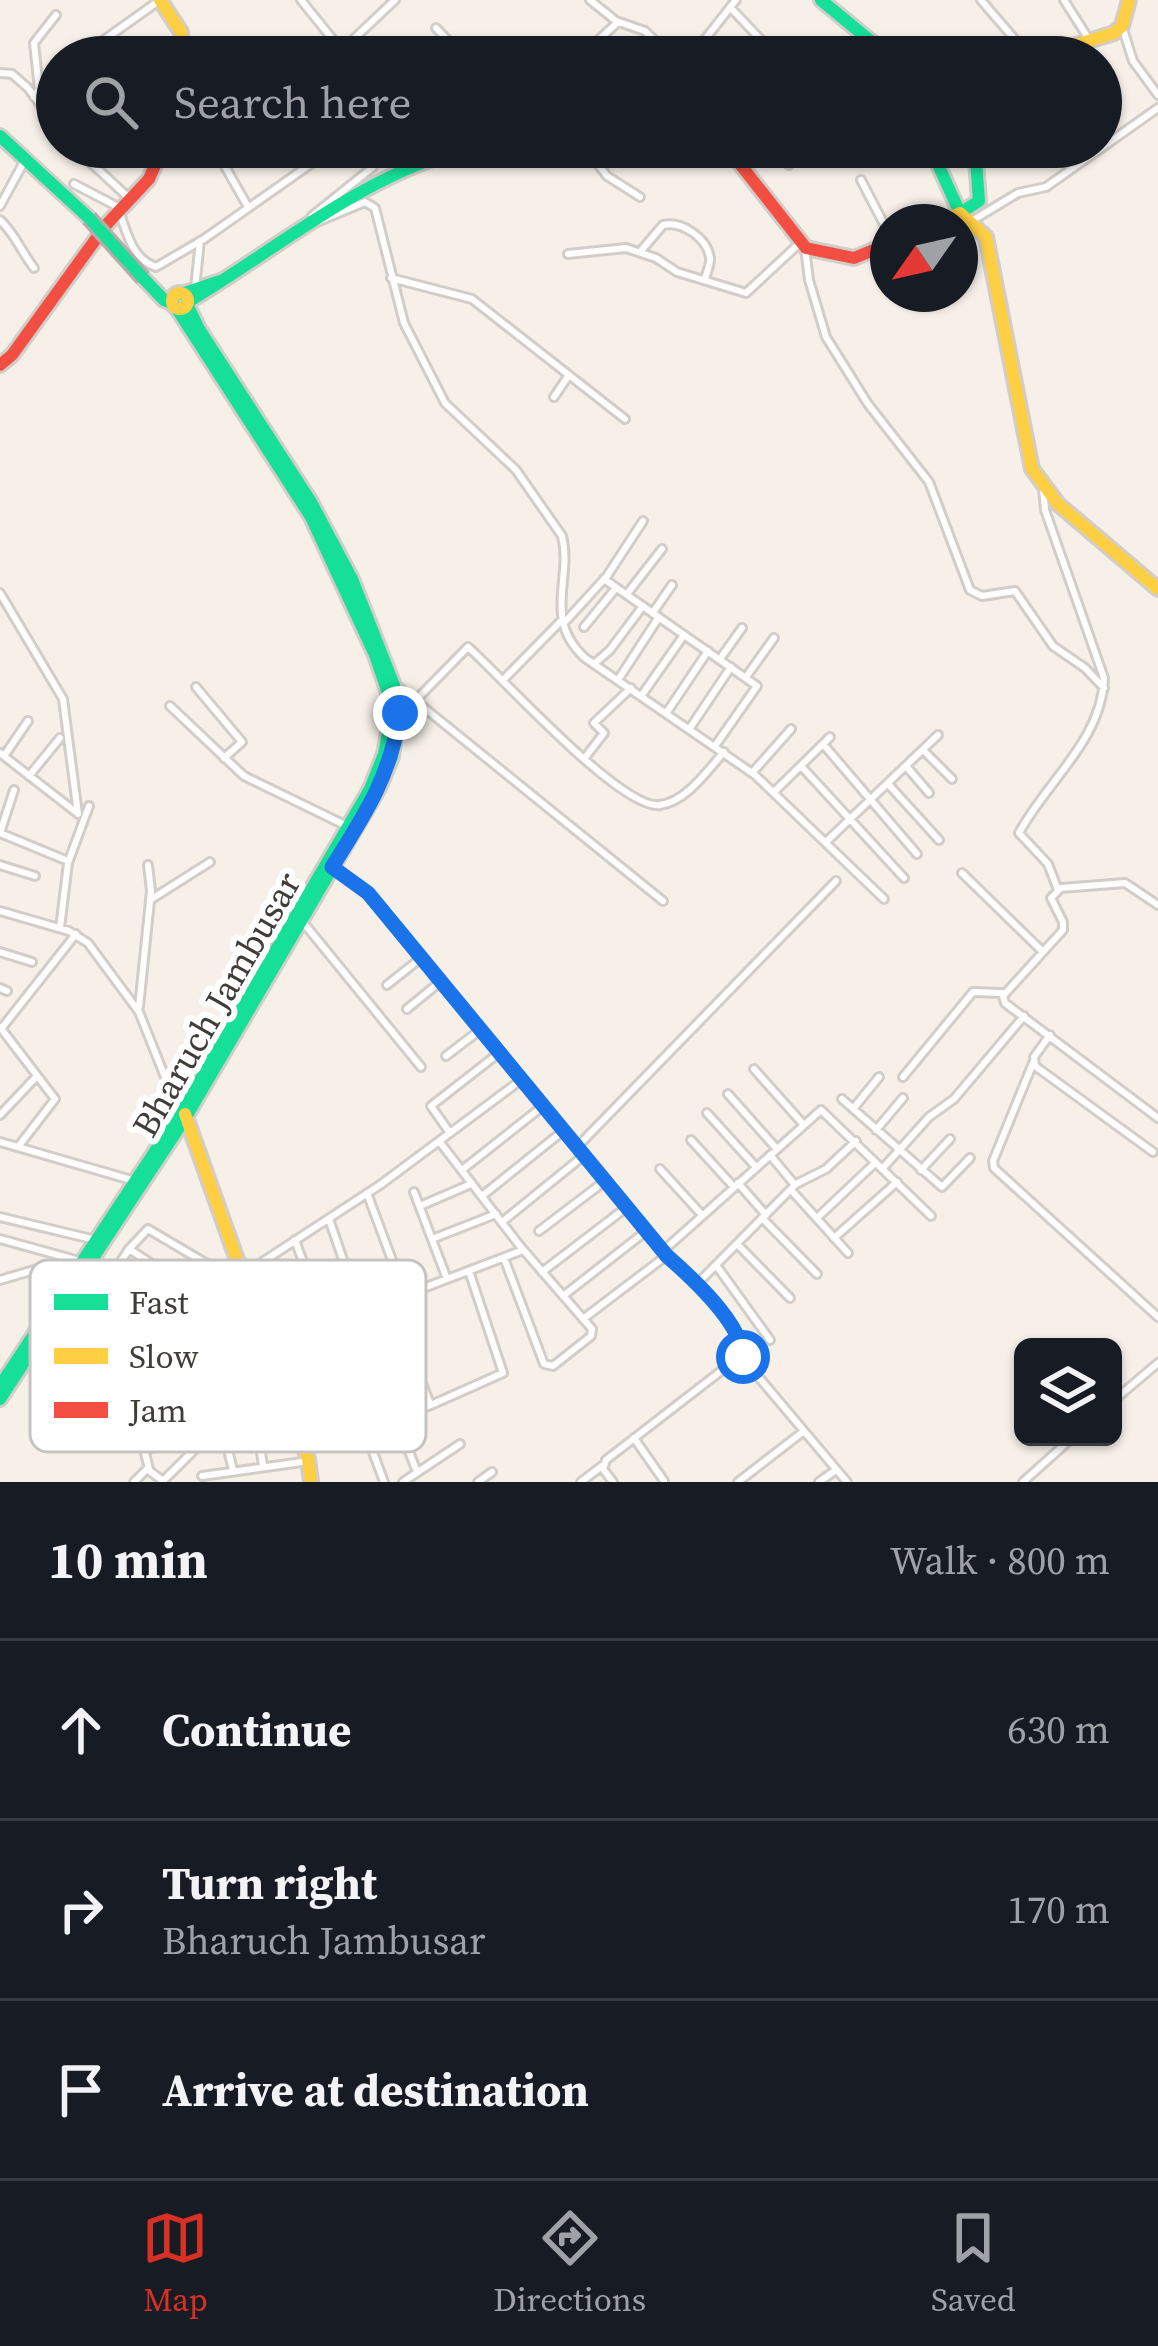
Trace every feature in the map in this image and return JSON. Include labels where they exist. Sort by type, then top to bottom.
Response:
[{"type":"main road","points":[[160,0],[180,36]]},
{"type":"main road","points":[[822,0],[859,36]]},
{"type":"main road","points":[[1104,36],[1122,26],[1129,0]]},
{"type":"main road","points":[[0,136],[89,218],[146,280],[183,299],[403,168]]},
{"type":"main road","points":[[0,365],[155,168]]},
{"type":"main road","points":[[746,168],[803,244],[854,258],[870,251]]},
{"type":"main road","points":[[940,168],[958,204]]},
{"type":"main road","points":[[977,168],[977,204]]},
{"type":"main road","points":[[978,230],[986,237],[1032,469],[1058,504],[1158,589]]},
{"type":"main road","name":"Bharuch Jambusar","points":[[82,1260],[185,1110],[351,828],[385,754],[394,693],[311,517],[183,299]]},
{"type":"main road","name":"Bharuch Jambusar","points":[[244,1010],[301,920],[328,864]]},
{"type":"main road","points":[[185,1110],[239,1260]]},
{"type":"main road","name":"Bharuch Jambusar","points":[[82,1260],[139,1182]]},
{"type":"main road","name":"Bharuch Jambusar","points":[[3,1376],[30,1337]]},
{"type":"main road","name":"Bharuch Jambusar","points":[[0,1399],[30,1355]]},
{"type":"main road","points":[[306,1452],[311,1482]]},
{"type":"street","points":[[109,36],[160,0]]},
{"type":"street","points":[[302,0],[330,36]]},
{"type":"street","points":[[361,36],[395,0]]},
{"type":"street","points":[[590,0],[618,22],[650,36]]},
{"type":"street","points":[[981,0],[1014,36]]},
{"type":"street","points":[[1064,0],[1087,36]]},
{"type":"street","points":[[708,36],[733,4],[760,36]]},
{"type":"street","points":[[40,36],[56,15]]},
{"type":"street","points":[[603,36],[618,22]]},
{"type":"street","points":[[1122,26],[1131,58],[1158,95]]},
{"type":"street","points":[[436,28],[444,36]]},
{"type":"street","points":[[36,40],[36,93]]},
{"type":"street","points":[[0,73],[12,74],[36,93]]},
{"type":"street","points":[[1122,133],[1158,108]]},
{"type":"street","points":[[0,206],[25,160]]},
{"type":"street","points":[[92,168],[124,206],[132,248],[151,267],[200,241],[304,168]]},
{"type":"street","points":[[226,168],[248,207]]},
{"type":"street","points":[[301,228],[325,202],[373,168]]},
{"type":"street","points":[[602,168],[640,197]]},
{"type":"street","points":[[978,212],[1018,193],[1046,187],[1073,168]]},
{"type":"street","points":[[861,181],[873,204]]},
{"type":"street","points":[[74,184],[124,206]]},
{"type":"street","points":[[301,228],[370,203],[384,238],[405,326],[446,405],[517,471],[562,536],[569,643],[752,773],[884,899]]},
{"type":"street","points":[[0,220],[16,236],[18,248],[34,268]]},
{"type":"street","points":[[640,252],[663,225],[678,223],[708,251],[705,279]]},
{"type":"street","points":[[183,299],[200,241]]},
{"type":"street","points":[[568,254],[620,248],[640,252],[677,272],[746,292],[803,244]]},
{"type":"street","points":[[803,244],[826,337],[868,404],[929,482],[970,590],[982,596],[1015,591],[1053,646],[1104,688]]},
{"type":"street","points":[[393,278],[470,298],[625,419]]},
{"type":"street","points":[[554,397],[568,375]]},
{"type":"street","points":[[1043,484],[1045,510],[1104,676],[1102,704],[1070,765],[1019,830],[1048,864],[1058,890]]},
{"type":"street","points":[[502,680],[604,579],[643,521]]},
{"type":"street","points":[[627,595],[662,549]]},
{"type":"street","points":[[604,579],[756,685],[757,690],[715,746]]},
{"type":"street","points":[[618,680],[672,585]]},
{"type":"street","points":[[584,627],[617,588]]},
{"type":"street","points":[[0,593],[63,699],[81,817]]},
{"type":"street","points":[[594,664],[609,652],[643,606]]},
{"type":"street","points":[[720,659],[742,628]]},
{"type":"street","points":[[642,695],[684,635]]},
{"type":"street","points":[[746,677],[774,638]]},
{"type":"street","points":[[416,700],[466,647],[584,758],[638,802],[655,806],[679,798],[724,752]]},
{"type":"street","points":[[667,712],[708,651]]},
{"type":"street","points":[[690,728],[731,667]]},
{"type":"street","points":[[196,687],[242,742],[224,758]]},
{"type":"street","points":[[584,758],[604,733],[594,723],[631,688]]},
{"type":"street","points":[[394,693],[416,700],[663,901]]},
{"type":"street","points":[[170,706],[244,776],[351,828]]},
{"type":"street","points":[[28,721],[2,754],[81,817]]},
{"type":"street","points":[[752,773],[791,729]]},
{"type":"street","points":[[826,841],[938,735]]},
{"type":"street","points":[[774,792],[830,737]]},
{"type":"street","points":[[29,776],[60,738]]},
{"type":"street","points":[[823,744],[917,854]]},
{"type":"street","points":[[923,750],[952,779]]},
{"type":"street","points":[[801,766],[904,878]]},
{"type":"street","points":[[906,766],[929,793]]},
{"type":"street","points":[[888,784],[939,840]]},
{"type":"street","points":[[14,790],[0,833],[68,861]]},
{"type":"street","points":[[60,928],[68,861],[89,806]]},
{"type":"street","points":[[150,900],[210,862]]},
{"type":"street","points":[[328,864],[364,889],[646,1232],[698,1283],[741,1340],[745,1361],[848,1482]]},
{"type":"street","points":[[0,865],[35,876]]},
{"type":"street","points":[[138,1010],[150,900],[148,865]]},
{"type":"street","points":[[962,873],[1043,952]]},
{"type":"street","points":[[577,1148],[836,881]]},
{"type":"street","points":[[1058,890],[1125,883],[1158,905]]},
{"type":"street","points":[[1058,890],[1051,902],[1064,926],[1004,993],[1005,1003],[1158,1118]]},
{"type":"street","points":[[0,911],[60,928],[88,944],[138,1010],[167,1083],[185,1110]]},
{"type":"street","points":[[301,920],[421,1067]]},
{"type":"street","points":[[18,1147],[55,1100],[1,1032],[76,934]]},
{"type":"street","points":[[0,952],[32,962]]},
{"type":"street","points":[[387,985],[421,958]]},
{"type":"street","points":[[407,1009],[440,982]]},
{"type":"street","points":[[903,1076],[975,990],[1004,993]]},
{"type":"street","points":[[817,1218],[954,1099],[1024,1016]]},
{"type":"street","points":[[446,1056],[480,1030]]},
{"type":"street","points":[[1050,1034],[1000,1143],[994,1168],[1158,1317]]},
{"type":"street","points":[[450,1133],[431,1106],[499,1053]]},
{"type":"street","points":[[1034,1063],[1153,1152]]},
{"type":"street","points":[[754,1069],[803,1124]]},
{"type":"street","points":[[0,1114],[38,1076]]},
{"type":"street","points":[[853,1109],[879,1077]]},
{"type":"street","points":[[262,1260],[368,1193],[521,1080]]},
{"type":"street","points":[[728,1094],[773,1151],[793,1187],[848,1253]]},
{"type":"street","points":[[876,1130],[903,1097]]},
{"type":"street","points":[[842,1099],[943,1187],[970,1158]]},
{"type":"street","points":[[462,1170],[543,1106]]},
{"type":"street","points":[[583,1319],[665,1254],[818,1111],[825,1112],[931,1216]]},
{"type":"street","points":[[707,1113],[756,1167]]},
{"type":"street","points":[[482,1196],[563,1131]]},
{"type":"street","points":[[921,1170],[950,1139]]},
{"type":"street","points":[[691,1140],[817,1274]]},
{"type":"street","points":[[439,1141],[593,1332],[553,1366],[547,1367],[504,1258]]},
{"type":"street","points":[[698,1283],[793,1187],[826,1169],[856,1141]]},
{"type":"street","points":[[0,1142],[139,1182]]},
{"type":"street","points":[[502,1222],[584,1156]]},
{"type":"street","points":[[660,1169],[703,1216]]},
{"type":"street","points":[[539,1231],[605,1181]]},
{"type":"street","points":[[420,1206],[472,1183]]},
{"type":"street","points":[[834,1238],[897,1183]]},
{"type":"street","points":[[414,1192],[447,1279]]},
{"type":"street","points":[[368,1193],[392,1260]]},
{"type":"street","points":[[542,1272],[627,1208]]},
{"type":"street","points":[[432,1239],[496,1214]]},
{"type":"street","points":[[0,1217],[95,1240]]},
{"type":"street","points":[[329,1218],[342,1260]]},
{"type":"street","points":[[122,1260],[152,1228],[202,1260]]},
{"type":"street","points":[[563,1296],[646,1232]]},
{"type":"street","points":[[0,1239],[74,1260]]},
{"type":"street","points":[[295,1240],[303,1260]]},
{"type":"street","points":[[737,1244],[790,1298]]},
{"type":"street","points":[[129,1249],[146,1260]]},
{"type":"street","points":[[426,1287],[523,1250]]},
{"type":"street","points":[[716,1265],[770,1340]]},
{"type":"street","points":[[426,1407],[504,1370],[469,1271]]},
{"type":"street","points":[[0,1280],[30,1273]]},
{"type":"street","points":[[581,1482],[743,1354]]},
{"type":"street","points":[[25,1362],[30,1365]]},
{"type":"street","points":[[1122,1393],[1158,1363]]},
{"type":"street","points":[[426,1392],[431,1405]]},
{"type":"street","points":[[738,1482],[804,1431]]},
{"type":"street","points":[[634,1438],[664,1481]]},
{"type":"street","points":[[403,1482],[460,1444]]},
{"type":"street","points":[[1023,1482],[1062,1446]]},
{"type":"street","points":[[146,1452],[148,1469],[164,1481],[193,1452]]},
{"type":"street","points":[[228,1452],[233,1470]]},
{"type":"street","points":[[261,1452],[263,1466]]},
{"type":"street","points":[[202,1476],[314,1452]]},
{"type":"street","points":[[373,1452],[384,1482]]},
{"type":"street","points":[[603,1465],[613,1482]]},
{"type":"street","points":[[250,1467],[251,1482]]},
{"type":"street","points":[[134,1482],[148,1469]]},
{"type":"street","points":[[819,1482],[837,1469]]},
{"type":"street","points":[[478,1482],[492,1472]]},
{"type":"traffic: fast","points":[[821,0],[865,36]]},
{"type":"traffic: fast","points":[[0,136],[89,218]]},
{"type":"traffic: fast","points":[[188,302],[324,214],[411,168]]},
{"type":"traffic: fast","points":[[940,168],[960,213],[979,201],[977,168]]},
{"type":"traffic: fast","points":[[89,218],[143,278]]},
{"type":"traffic: fast","points":[[143,278],[173,303]]},
{"type":"traffic: fast","points":[[182,294],[220,281]]},
{"type":"traffic: fast","points":[[92,1260],[186,1117],[378,790],[392,757],[399,698],[352,579],[311,502],[187,304]]},
{"type":"traffic: fast","points":[[83,1260],[183,1109],[370,789],[390,723],[388,693],[375,655],[311,517],[177,309]]},
{"type":"traffic: fast","points":[[0,1386],[30,1341]]},
{"type":"traffic: fast","points":[[0,1399],[30,1354]]},
{"type":"traffic: slow","points":[[160,0],[181,36]]},
{"type":"traffic: slow","points":[[1104,36],[1122,26],[1129,0]]},
{"type":"traffic: slow","points":[[978,230],[986,237],[1032,469],[1058,504],[1158,589]]},
{"type":"traffic: slow","points":[[180,293],[188,301],[180,309],[172,301],[180,293]]},
{"type":"traffic: slow","points":[[185,1114],[237,1260]]},
{"type":"traffic: slow","points":[[306,1452],[311,1482]]},
{"type":"traffic: jam","points":[[0,365],[154,168]]},
{"type":"traffic: jam","points":[[743,168],[806,248],[854,258],[870,251]]},
{"type":"route","points":[[400,713],[382,782],[332,867],[368,893],[667,1256],[696,1281],[741,1340],[743,1357]]}]
